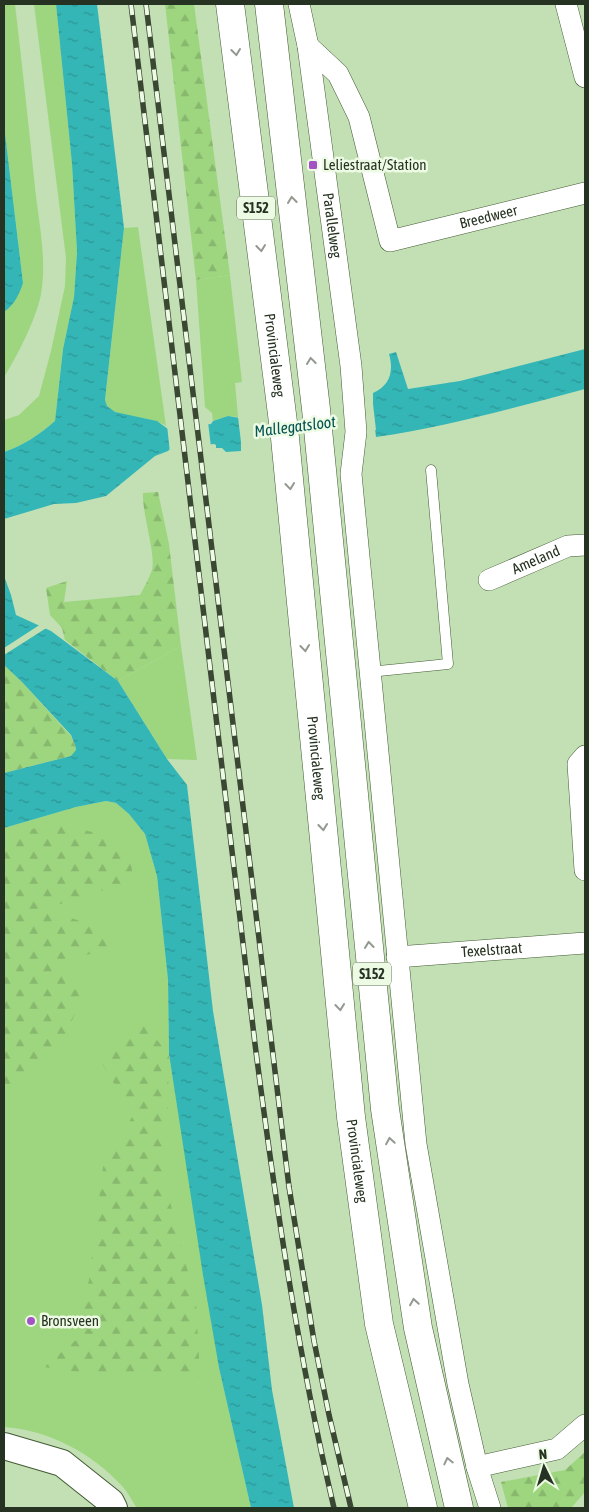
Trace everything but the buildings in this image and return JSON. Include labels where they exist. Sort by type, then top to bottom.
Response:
[{"type":"main road","name":"Provincialeweg","points":[[230,4],[284,425],[351,1117],[380,1324],[423,1508]]},
{"type":"main road","name":"S152","points":[[269,4],[317,422],[385,1109],[418,1328],[460,1508]]},
{"type":"street","name":"Parallelweg","points":[[299,4],[308,46],[343,304],[354,406],[356,432],[351,474],[369,672]]},
{"type":"street","points":[[566,4],[585,76]]},
{"type":"street","name":"Breedweer","points":[[308,46],[338,74],[359,117],[390,241],[585,193]]},
{"type":"street","name":"Ameland","points":[[490,580],[568,546],[585,545]]},
{"type":"street","points":[[369,672],[416,1144],[458,1384],[477,1467],[490,1508]]},
{"type":"street","points":[[585,756],[578,764],[585,870]]},
{"type":"street","name":"Texelstraat","points":[[397,957],[585,943]]},
{"type":"street","points":[[477,1467],[557,1449],[585,1425]]},
{"type":"street","points":[[4,1446],[62,1463],[111,1502],[114,1508]]},
{"type":"lane","points":[[369,672],[448,664],[431,470]]},
{"type":"green space","points":[[4,4],[15,4],[42,241],[43,281],[39,303],[31,325],[4,377],[4,312],[10,307],[23,283],[4,125]]},
{"type":"green space","points":[[34,4],[56,4],[72,164],[77,252],[74,297],[63,349],[55,421],[31,439],[4,452],[4,420],[19,415],[39,396],[65,286],[66,258]]},
{"type":"green space","points":[[165,4],[194,4],[230,275],[196,280]]},
{"type":"green space","points":[[138,227],[166,426],[152,420],[116,413],[109,408],[105,400],[124,228]]},
{"type":"green space","points":[[230,275],[242,382],[235,383],[238,417],[228,416],[213,421],[212,413],[205,407],[196,280]]},
{"type":"green space","points":[[158,492],[169,544],[181,646],[118,681],[65,640],[62,628],[50,615],[46,588],[67,581],[64,602],[140,595],[151,573],[153,563],[143,493]]},
{"type":"green space","points":[[181,646],[197,760],[167,759],[118,681]]},
{"type":"green space","points":[[4,665],[71,736],[76,751],[71,756],[4,773]]},
{"type":"green space","points":[[106,801],[116,803],[129,814],[145,834],[157,876],[168,980],[169,1054],[219,1368],[251,1508],[137,1508],[122,1486],[110,1474],[83,1454],[53,1438],[20,1429],[4,1427],[4,828],[76,807]]},
{"type":"green space","points":[[57,822],[123,841],[131,863],[134,885],[113,887],[45,909],[106,930],[109,951],[66,958],[82,998],[59,1050],[26,1068],[17,1086],[4,1089],[4,837]]},
{"type":"green space","points":[[138,1018],[169,1054],[166,1186],[196,1303],[200,1377],[104,1376],[44,1367],[76,1340],[89,1280],[103,1167],[133,1115],[98,1057]]},
{"type":"green space","points":[[585,1452],[585,1492],[571,1508],[508,1508],[501,1482],[565,1470]]},
{"type":"water","name":"Mallegatsloot","points":[[56,4],[97,4],[124,228],[105,400],[107,406],[115,412],[157,421],[168,429],[211,424],[213,421],[228,416],[240,418],[373,406],[373,393],[387,382],[391,372],[389,354],[396,352],[408,389],[460,381],[585,349],[585,389],[455,422],[376,437],[375,429],[241,441],[241,451],[226,452],[222,448],[216,448],[214,444],[170,449],[155,456],[106,496],[76,503],[54,504],[4,519],[4,452],[31,439],[55,421],[63,349],[74,297],[77,252],[72,164]]},
{"type":"water","points":[[4,125],[23,283],[16,299],[4,312]]},
{"type":"water","points":[[4,576],[16,615],[51,631],[118,681],[167,759],[187,785],[213,1011],[262,1305],[272,1390],[294,1508],[251,1508],[219,1368],[169,1054],[168,980],[157,876],[145,834],[129,814],[116,803],[106,801],[76,807],[4,828],[4,773],[71,756],[76,750],[71,735],[4,665]]},
{"type":"pier","points":[[373,404],[376,430],[241,442],[238,417]]},
{"type":"pier","points":[[208,422],[211,447],[171,451],[170,453],[167,425]]},
{"type":"pier","points":[[41,624],[48,627],[4,655],[4,648]]},
{"type":"railway","points":[[131,4],[255,1044],[288,1277],[309,1393],[334,1508]]},
{"type":"railway","points":[[146,4],[289,1187],[314,1341],[351,1508]]},
{"type":"place","name":"Leliestraat/Station","points":[[313,165]]},
{"type":"place","name":"Bronsveen","points":[[31,1321]]}]
